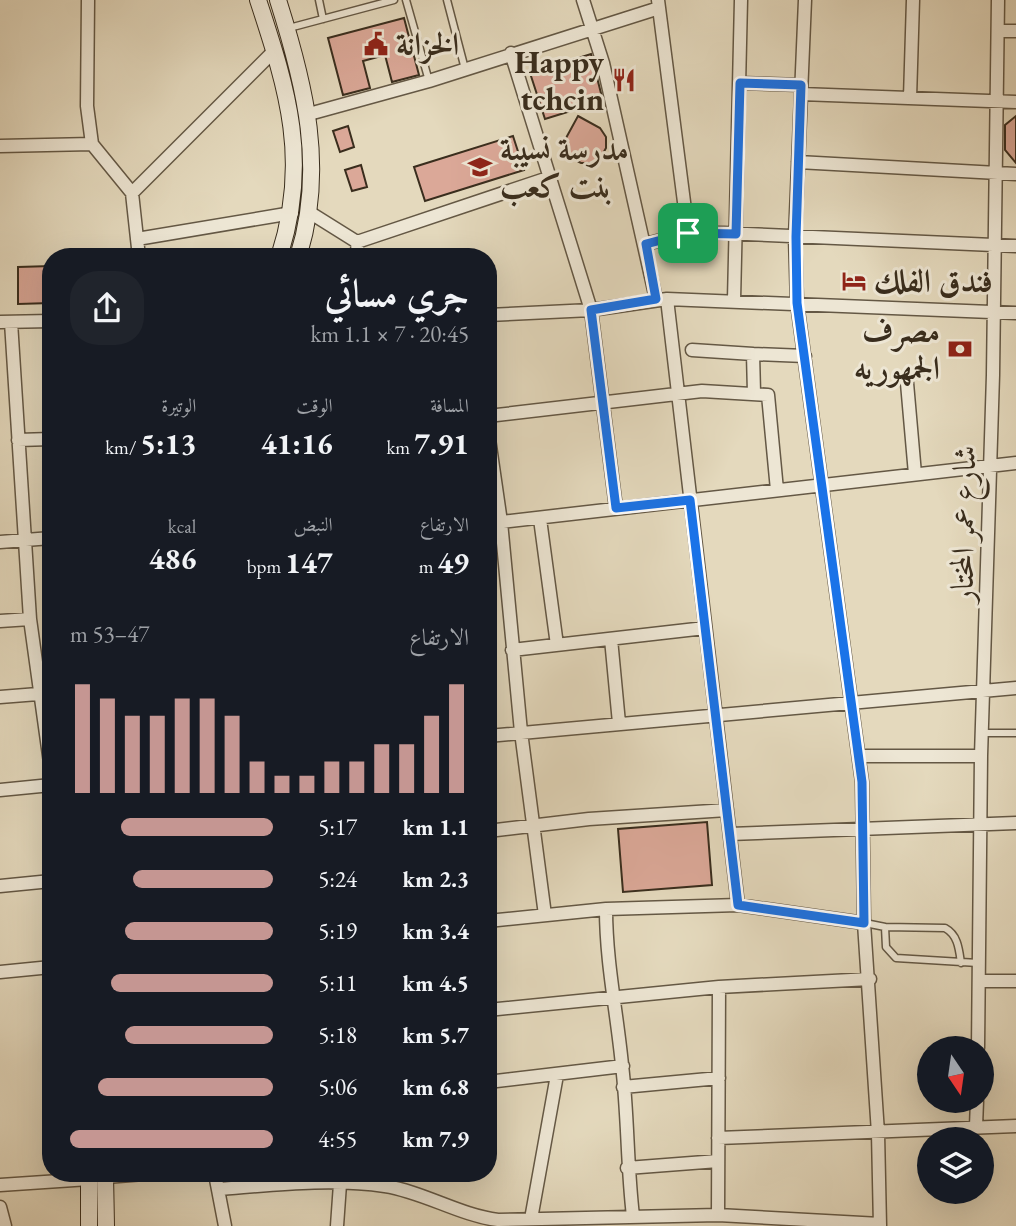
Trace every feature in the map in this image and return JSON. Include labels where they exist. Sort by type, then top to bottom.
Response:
[{"type":"street","points":[[88,0],[87,106],[92,144],[132,193],[138,248]]},
{"type":"street","points":[[278,0],[309,114],[313,164],[309,212],[300,248]]},
{"type":"street","points":[[287,29],[291,0]]},
{"type":"street","points":[[583,0],[593,27],[661,299],[678,393],[738,905]]},
{"type":"street","points":[[734,300],[741,0]]},
{"type":"street","points":[[390,1182],[475,1222],[633,1216],[657,1221],[718,1215],[756,1221],[880,1225],[870,979],[864,923],[859,756],[797,303],[796,237],[805,0]]},
{"type":"street","points":[[909,98],[913,0]]},
{"type":"street","name":"شارع عمر المختار","points":[[978,1036],[981,756],[994,313],[998,0]]},
{"type":"street","points":[[257,4],[287,93],[295,145],[292,212],[282,248]]},
{"type":"street","points":[[309,114],[429,81],[658,4],[688,233]]},
{"type":"street","points":[[998,31],[1016,31]]},
{"type":"street","points":[[132,193],[275,51]]},
{"type":"street","points":[[511,53],[591,310],[616,508]]},
{"type":"street","points":[[740,83],[909,98],[1016,102]]},
{"type":"street","points":[[0,146],[92,144]]},
{"type":"street","points":[[798,162],[1016,174]]},
{"type":"street","points":[[357,242],[551,177]]},
{"type":"street","points":[[137,239],[292,212]]},
{"type":"street","points":[[309,212],[357,242]]},
{"type":"street","points":[[646,244],[688,233],[1016,246]]},
{"type":"street","points":[[357,242],[357,248]]},
{"type":"street","points":[[497,315],[591,310],[661,299],[1016,313]]},
{"type":"street","points":[[42,321],[6,322],[18,440],[30,619],[42,718]]},
{"type":"street","points":[[692,350],[805,356]]},
{"type":"street","points":[[753,354],[754,393]]},
{"type":"street","points":[[907,383],[915,474]]},
{"type":"street","points":[[497,415],[678,393],[768,395],[777,490]]},
{"type":"street","points":[[18,440],[42,439]]},
{"type":"street","points":[[501,522],[1016,463]]},
{"type":"street","points":[[497,495],[521,732],[545,915]]},
{"type":"street","points":[[540,519],[557,645]]},
{"type":"street","points":[[0,542],[42,539]]},
{"type":"street","points":[[0,621],[30,619]]},
{"type":"street","points":[[512,650],[705,628]]},
{"type":"street","points":[[611,639],[619,723]]},
{"type":"street","points":[[497,735],[1016,688]]},
{"type":"street","points":[[0,697],[42,697]]},
{"type":"street","points":[[859,756],[981,756]]},
{"type":"street","points":[[0,790],[42,786]]},
{"type":"street","points":[[497,830],[727,810]]},
{"type":"street","points":[[730,835],[1016,823]]},
{"type":"street","points":[[0,886],[42,882]]},
{"type":"street","points":[[497,920],[606,909],[738,905],[864,923]]},
{"type":"street","points":[[606,909],[611,995],[622,1066],[627,1168],[633,1216]]},
{"type":"street","points":[[0,972],[42,968]]},
{"type":"street","points":[[497,1009],[611,995],[719,986],[870,979]]},
{"type":"street","points":[[979,981],[1016,981]]},
{"type":"street","points":[[718,1215],[719,986]]},
{"type":"street","points":[[497,1081],[622,1066]]},
{"type":"street","points":[[531,1219],[557,1075]]},
{"type":"street","points":[[623,1087],[719,1078]]},
{"type":"street","points":[[976,1126],[977,1113]]},
{"type":"street","points":[[718,1138],[1016,1126]]},
{"type":"street","points":[[627,1168],[718,1161]]},
{"type":"street","points":[[0,1185],[42,1181]]},
{"type":"street","points":[[89,1226],[96,1182]]},
{"type":"street","points":[[98,1182],[106,1226]]},
{"type":"street","points":[[217,1182],[225,1226]]},
{"type":"street","points":[[218,1189],[283,1182]]},
{"type":"street","points":[[328,1182],[363,1182]]},
{"type":"street","points":[[337,1226],[340,1184]]},
{"type":"street","points":[[0,1207],[5,1226]]},
{"type":"lane","points":[[319,0],[323,19]]},
{"type":"lane","points":[[352,0],[355,10]]},
{"type":"lane","points":[[287,29],[394,0]]},
{"type":"lane","points":[[406,0],[429,81]]},
{"type":"lane","points":[[447,0],[465,69]]},
{"type":"lane","points":[[982,733],[1016,733]]},
{"type":"lane","points":[[864,923],[885,927],[945,928],[950,931],[958,945],[961,963]]},
{"type":"lane","points":[[885,927],[886,947],[896,957],[978,963]]},
{"type":"building","points":[[404,18],[419,75],[392,82],[385,55],[363,61],[370,88],[343,95],[328,38]]},
{"type":"building","points":[[591,54],[603,101],[545,119],[530,73]]},
{"type":"building","points":[[578,116],[600,128],[606,137],[606,148],[601,157],[592,163],[581,163],[571,158],[566,149],[566,138]]},
{"type":"building","points":[[1016,116],[1016,163],[1005,150],[1005,125]]},
{"type":"building","points":[[348,126],[354,147],[340,152],[333,131]]},
{"type":"building","points":[[513,136],[524,170],[425,201],[414,167]]},
{"type":"building","points":[[361,165],[367,187],[352,191],[345,170]]},
{"type":"building","points":[[42,266],[42,303],[18,304],[18,267]]},
{"type":"building","points":[[707,822],[712,885],[623,892],[618,829]]},
{"type":"place","name":"الخزانة","points":[[376,44]]},
{"type":"place","name":"Happy tchcin","points":[[624,80]]},
{"type":"place","name":"مدرسة نسيبة بنت كعب","points":[[480,167]]},
{"type":"place","name":"فندق الفلك","points":[[854,281]]},
{"type":"place","name":"مصرف الجمهوريه","points":[[960,349]]},
{"type":"route","points":[[740,83],[801,85],[796,237],[797,303],[824,485],[862,782],[864,923],[738,905],[690,500],[616,508],[591,310],[656,299],[646,244],[688,233],[736,234],[740,83]]}]
